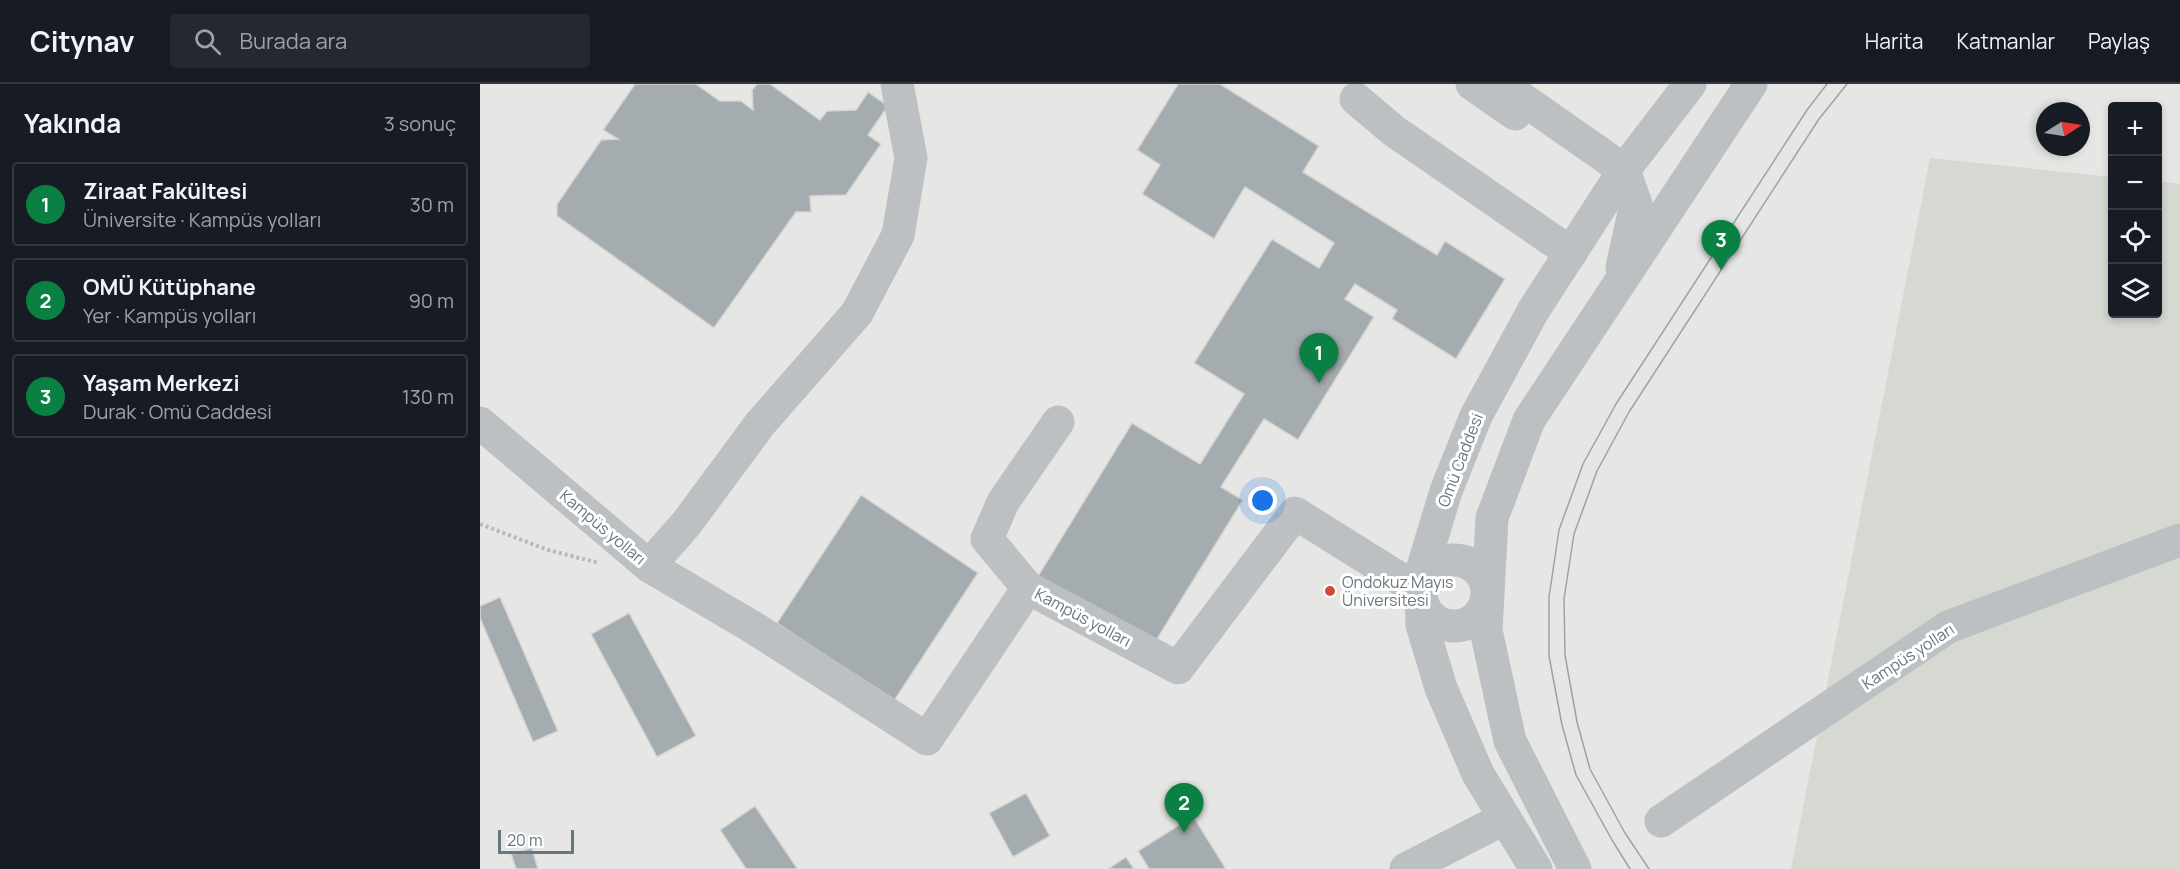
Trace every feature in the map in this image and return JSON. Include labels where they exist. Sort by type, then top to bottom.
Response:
[{"type":"street","name":"Kampüs yolları","points":[[649,567],[686,524],[760,424],[857,313],[898,235],[911,158],[897,84]]},
{"type":"street","points":[[1472,84],[1623,179],[1682,191]]},
{"type":"street","points":[[1501,84],[1623,179],[1636,204],[1618,284]]},
{"type":"street","name":"Omü Caddesi","points":[[1536,869],[1478,774],[1441,688],[1422,625],[1423,567],[1446,491],[1476,416],[1533,311],[1690,84]]},
{"type":"street","points":[[1575,869],[1510,741],[1486,630],[1492,518],[1529,420],[1751,84]]},
{"type":"street","points":[[1356,99],[1394,131],[1571,253]]},
{"type":"street","points":[[1028,588],[987,539],[1003,502],[1058,422]]},
{"type":"street","name":"Kampüs yolları","points":[[480,423],[649,567],[754,628],[927,739],[1028,588],[1178,668],[1295,513],[1421,592]]},
{"type":"street","name":"Kampüs yolları","points":[[1661,821],[1948,627],[2180,540]]},
{"type":"street","points":[[1458,560],[1478,570],[1487,590],[1482,611],[1475,619],[1455,626],[1444,625],[1434,620],[1422,602],[1423,581],[1437,564],[1448,561],[1458,560]]},
{"type":"street","points":[[1406,869],[1505,818]]},
{"type":"path","points":[[480,524],[548,550],[608,566],[649,567]]},
{"type":"shaded area","name":"Ondokuz Mayıs Üniversitesi","points":[[480,84],[2180,84],[2180,869],[480,869]]},
{"type":"shaded area","points":[[1930,158],[2108,177],[2108,318],[2162,318],[2162,182],[2180,184],[2180,869],[1791,869]]},
{"type":"building","points":[[635,84],[696,84],[720,101],[741,101],[753,110],[752,90],[757,84],[770,84],[820,120],[827,111],[856,110],[868,92],[888,106],[868,135],[881,144],[846,195],[810,196],[811,212],[796,212],[714,328],[557,216],[557,204],[601,140],[618,139],[603,130]]},
{"type":"building","points":[[1178,84],[1220,84],[1319,146],[1303,172],[1437,255],[1445,241],[1505,279],[1456,359],[1392,319],[1397,310],[1355,284],[1345,299],[1374,317],[1298,440],[1264,419],[1221,487],[1243,500],[1149,652],[1035,581],[1132,423],[1200,464],[1244,394],[1194,363],[1272,239],[1319,268],[1334,243],[1245,187],[1214,239],[1142,194],[1160,165],[1137,150]]},
{"type":"building","points":[[861,495],[978,573],[894,701],[777,623]]},
{"type":"building","points":[[500,597],[558,731],[533,742],[480,618],[480,606]]},
{"type":"building","points":[[629,613],[696,736],[657,757],[591,634]]},
{"type":"building","points":[[1026,793],[1050,836],[1013,857],[989,813]]},
{"type":"building","points":[[755,806],[797,868],[746,869],[720,830]]},
{"type":"building","points":[[1193,816],[1226,869],[1149,869],[1138,851]]},
{"type":"building","points":[[532,848],[538,869],[516,869],[511,854]]},
{"type":"building","points":[[1126,857],[1134,869],[1108,869]]},
{"type":"tram line","points":[[1630,869],[1576,775],[1562,725],[1549,656],[1549,597],[1559,530],[1583,464],[1616,404],[1807,110],[1827,84]]},
{"type":"tram line","points":[[1649,869],[1625,833],[1590,769],[1577,722],[1565,655],[1564,599],[1574,534],[1597,471],[1629,412],[1819,119],[1847,84]]},
{"type":"place","name":"Yaşam Merkezi","points":[[1721,270]]},
{"type":"place","name":"Ziraat Fakültesi","points":[[1319,383]]},
{"type":"place","name":"Ondokuz Mayıs Üniversitesi","points":[[1330,591]]},
{"type":"place","name":"OMÜ Kütüphane","points":[[1184,833]]}]
